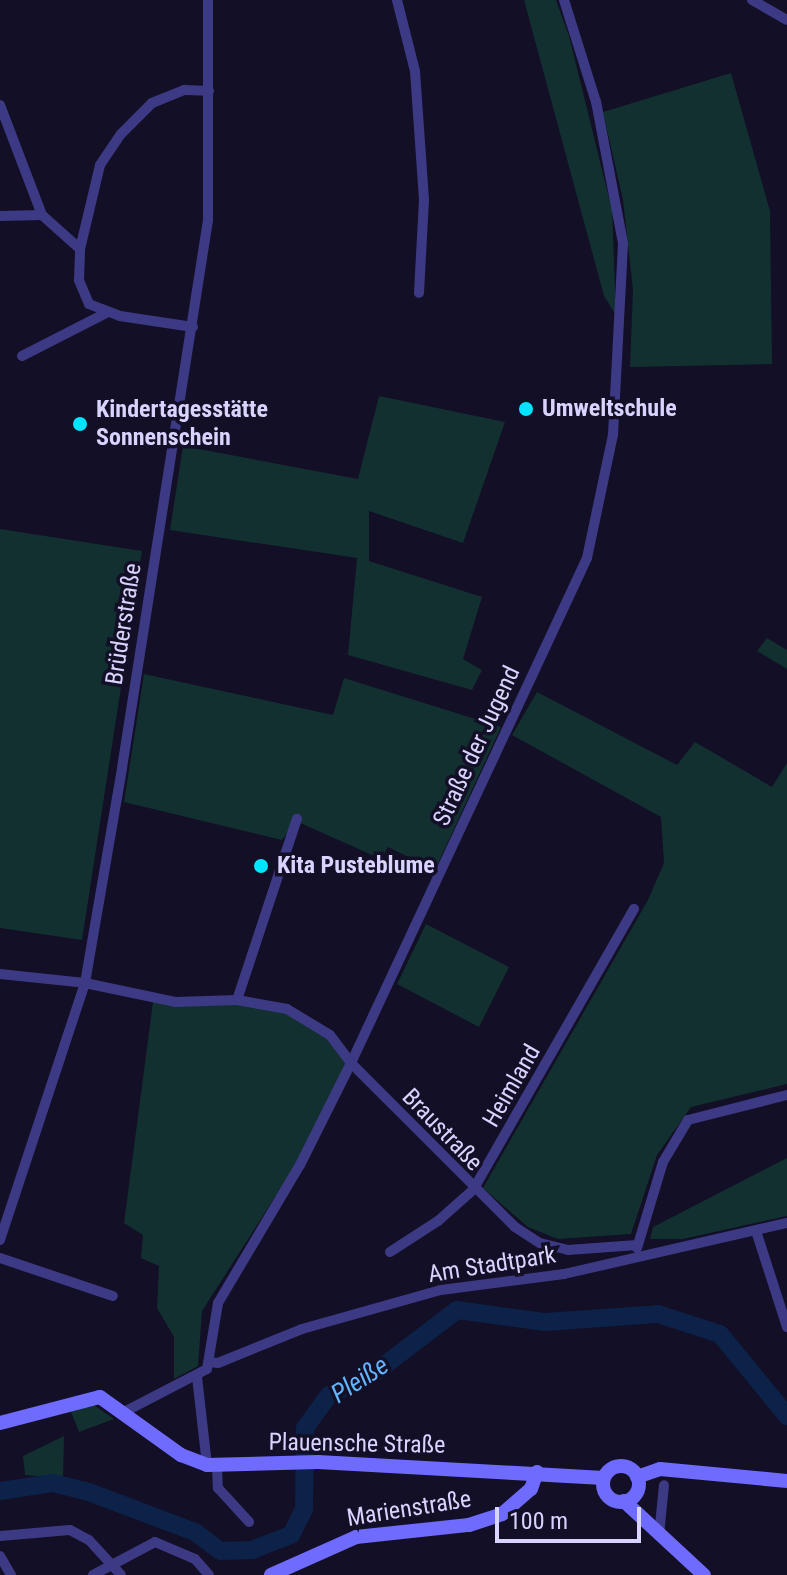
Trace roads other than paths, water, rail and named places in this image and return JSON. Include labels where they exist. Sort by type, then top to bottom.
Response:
[{"type":"street","name":"Brüderstraße","points":[[0,1240],[85,983],[208,220],[208,0]]},
{"type":"street","points":[[397,0],[415,71],[424,200],[419,293]]},
{"type":"street","name":"Straße der Jugend","points":[[197,1377],[209,1362],[218,1303],[300,1165],[351,1063],[587,558],[613,435],[623,243],[596,102],[564,0]]},
{"type":"street","points":[[752,0],[787,20]]},
{"type":"street","points":[[193,327],[106,313],[89,304],[84,294],[80,249],[100,165],[121,134],[152,103],[184,90],[209,91]]},
{"type":"street","points":[[0,105],[42,215],[80,249]]},
{"type":"street","points":[[0,216],[42,215]]},
{"type":"street","points":[[22,356],[106,313]]},
{"type":"street","points":[[237,1000],[297,819]]},
{"type":"street","name":"Heimland","points":[[390,1252],[438,1221],[473,1190],[634,909]]},
{"type":"street","name":"Braustraße","points":[[0,974],[85,983],[175,1002],[266,1002],[312,1021],[473,1190],[540,1243],[568,1250],[637,1245]]},
{"type":"street","points":[[639,1258],[637,1245],[663,1162],[688,1120],[787,1095]]},
{"type":"street","name":"Am Stadtpark","points":[[209,1362],[218,1363],[302,1329],[441,1290],[639,1258],[787,1223]]},
{"type":"street","points":[[756,1231],[787,1327]]},
{"type":"street","points":[[0,1258],[113,1296]]},
{"type":"street","points":[[126,1411],[197,1377],[218,1488],[249,1522]]},
{"type":"street","name":"Plauensche Straße","points":[[0,1423],[80,1398],[100,1397],[126,1411],[181,1455],[212,1465],[318,1462],[604,1478]]},
{"type":"street","points":[[704,1575],[658,1537],[624,1501],[609,1498],[604,1478],[618,1466],[637,1477],[660,1469],[787,1481]]},
{"type":"street","name":"Marienstraße","points":[[271,1575],[303,1568],[356,1537],[469,1525],[502,1514],[531,1489],[537,1472]]},
{"type":"street","points":[[624,1501],[636,1494],[637,1477]]},
{"type":"street","points":[[658,1537],[664,1485]]},
{"type":"street","points":[[0,1536],[70,1530],[114,1564],[121,1575]]},
{"type":"street","points":[[93,1575],[155,1542],[195,1559],[209,1575]]},
{"type":"street","points":[[0,1556],[11,1575]]},
{"type":"waterway","name":"Pleiße","points":[[0,1491],[53,1483],[89,1492],[195,1532],[220,1551],[252,1550],[291,1535],[304,1509],[305,1428],[329,1395],[373,1374],[457,1310],[545,1322],[658,1314],[720,1334],[787,1416]]},
{"type":"place","name":"Umweltschule","points":[[526,409]]},
{"type":"place","name":"Kindertagesstätte Sonnenschein","points":[[80,424]]},
{"type":"place","name":"Kita Pusteblume","points":[[261,866]]}]
